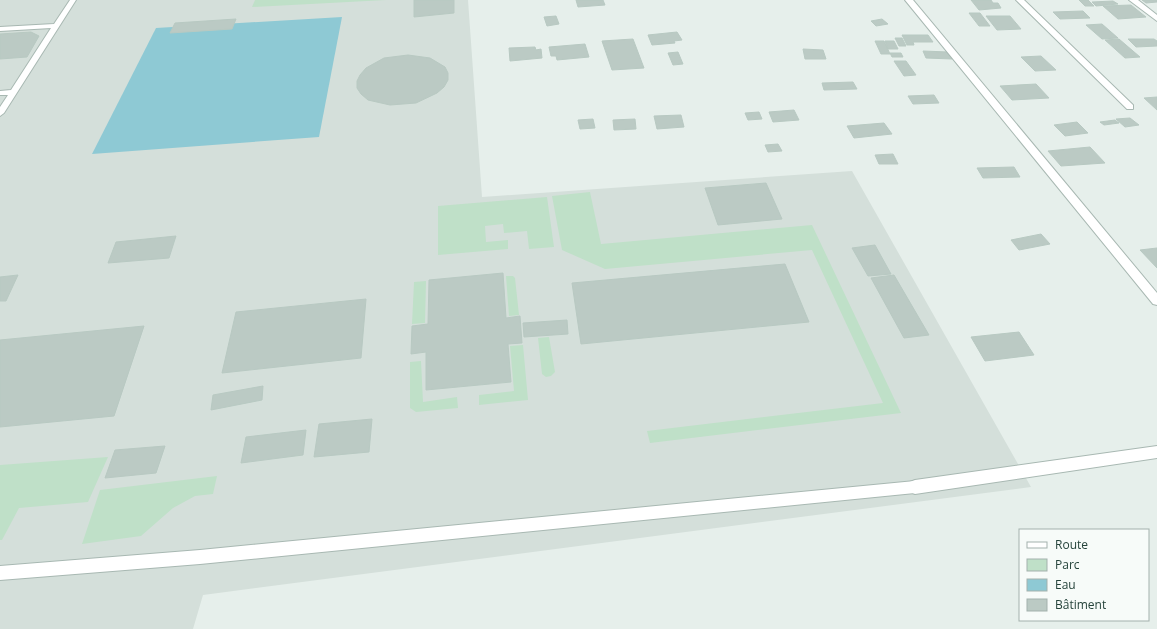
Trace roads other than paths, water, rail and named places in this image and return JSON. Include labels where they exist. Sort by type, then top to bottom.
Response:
[{"type":"street","points":[[909,0],[1157,301]]},
{"type":"street","points":[[1020,0],[1130,107]]},
{"type":"street","points":[[1133,0],[1157,19]]},
{"type":"street","points":[[915,487],[1157,452]]},
{"type":"lane","points":[[0,113],[73,0]]},
{"type":"lane","points":[[0,29],[56,26]]},
{"type":"lane","points":[[0,93],[14,92]]},
{"type":"lane","points":[[0,573],[208,556],[915,487]]},
{"type":"water","points":[[342,17],[319,137],[92,154],[156,28]]}]
